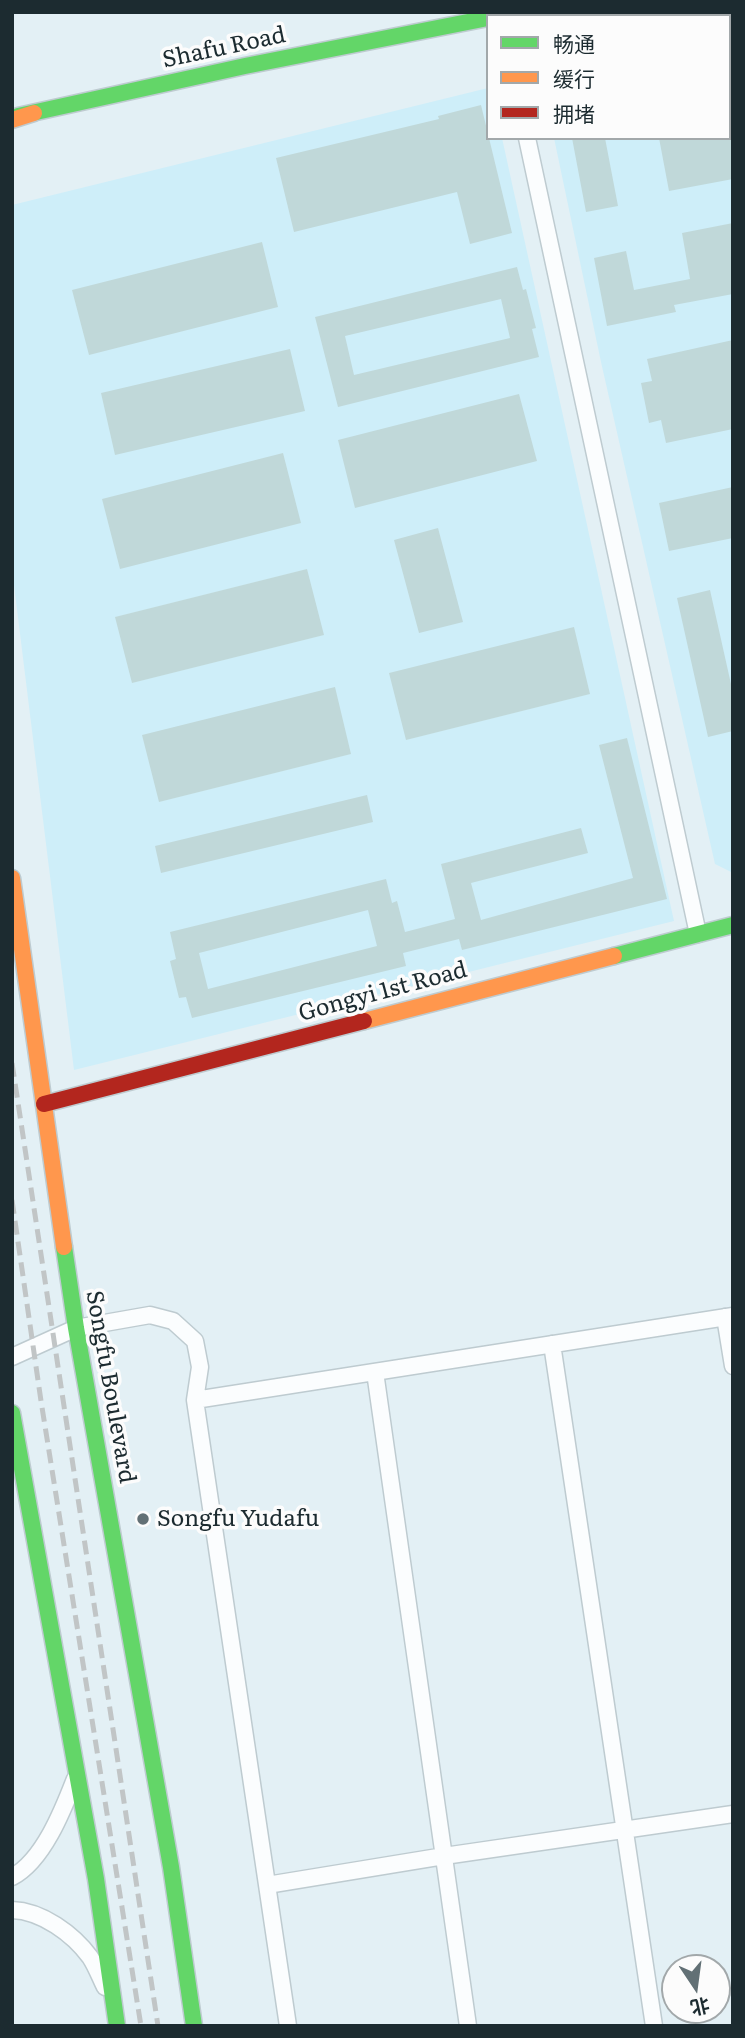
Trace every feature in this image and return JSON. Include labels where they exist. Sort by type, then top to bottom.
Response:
[{"type":"main road","name":"Shafu Road","points":[[12,117],[245,66],[486,18]]},
{"type":"main road","name":"Songfu Boulevard","points":[[12,878],[76,1328],[169,1856],[194,2026]]},
{"type":"main road","name":"Gongyi 1st Road","points":[[44,1104],[733,925]]},
{"type":"main road","points":[[12,1413],[96,1879],[117,2026]]},
{"type":"street","points":[[527,140],[698,934]]},
{"type":"street","points":[[12,1357],[76,1328],[150,1315],[173,1321],[195,1341],[200,1367],[195,1399],[288,2026]]},
{"type":"street","points":[[195,1399],[729,1317],[733,1366]]},
{"type":"street","points":[[552,1344],[654,2026]]},
{"type":"street","points":[[375,1372],[468,2026]]},
{"type":"street","points":[[12,1877],[46,1844],[77,1774]]},
{"type":"street","points":[[267,1885],[733,1814]]},
{"type":"street","points":[[12,1910],[23,1910],[56,1925],[76,1942],[90,1958],[114,2002]]},
{"type":"shaded area","points":[[731,30],[733,873],[715,864],[601,362],[554,140],[731,140]]},
{"type":"shaded area","points":[[486,88],[486,140],[502,140],[674,921],[74,1070],[12,569],[12,205]]},
{"type":"building","points":[[481,105],[486,140],[489,140],[512,233],[470,244],[457,192],[294,232],[276,158],[439,119],[438,116]]},
{"type":"building","points":[[733,138],[733,179],[669,191],[659,140]]},
{"type":"building","points":[[572,140],[605,140],[618,206],[586,212]]},
{"type":"building","points":[[733,223],[733,294],[674,305],[676,312],[607,326],[594,258],[626,251],[634,290],[690,279],[682,233]]},
{"type":"building","points":[[262,242],[278,307],[89,355],[72,290]]},
{"type":"building","points":[[517,267],[536,328],[532,329],[539,357],[338,407],[315,317]],"holes":[[[501,299],[510,338],[354,375],[345,336]]]},
{"type":"building","points":[[733,340],[733,429],[666,443],[661,420],[649,423],[641,383],[652,381],[647,359]]},
{"type":"building","points":[[290,349],[305,411],[115,455],[101,393]]},
{"type":"building","points":[[519,394],[537,461],[355,508],[338,440]]},
{"type":"building","points":[[283,453],[301,523],[120,569],[102,499]]},
{"type":"building","points":[[733,487],[733,538],[669,551],[659,503]]},
{"type":"building","points":[[438,528],[463,622],[419,633],[394,540]]},
{"type":"building","points":[[307,569],[324,635],[132,683],[115,617]]},
{"type":"building","points":[[710,590],[733,693],[733,731],[708,737],[677,598]]},
{"type":"building","points":[[574,627],[590,694],[406,740],[389,673]]},
{"type":"building","points":[[335,687],[351,754],[159,802],[142,735]]},
{"type":"building","points":[[627,738],[667,899],[462,950],[459,939],[403,953],[406,966],[192,1018],[186,997],[179,998],[170,961],[176,959],[170,932],[386,879],[392,903],[397,901],[405,932],[455,919],[441,864],[581,828],[588,853],[471,883],[481,920],[633,878],[599,745]],"holes":[[[368,910],[377,946],[208,989],[199,953]]]},
{"type":"building","points":[[367,795],[373,822],[161,873],[155,846]]},
{"type":"railway","points":[[12,1063],[158,2026]]},
{"type":"railway","points":[[12,1200],[41,1401],[141,2026]]},
{"type":"traffic: fast","points":[[18,116],[245,66],[486,18]]},
{"type":"traffic: fast","points":[[614,956],[733,925]]},
{"type":"traffic: fast","points":[[64,1247],[171,1867],[194,2026]]},
{"type":"traffic: fast","points":[[12,1413],[96,1879],[117,2026]]},
{"type":"traffic: slow","points":[[12,120],[34,113]]},
{"type":"traffic: slow","points":[[12,878],[64,1247]]},
{"type":"traffic: slow","points":[[364,1021],[614,956]]},
{"type":"traffic: jam","points":[[510,14],[519,12]]},
{"type":"traffic: jam","points":[[44,1104],[364,1021]]},
{"type":"place","name":"Songfu Yudafu","points":[[143,1519]]}]
